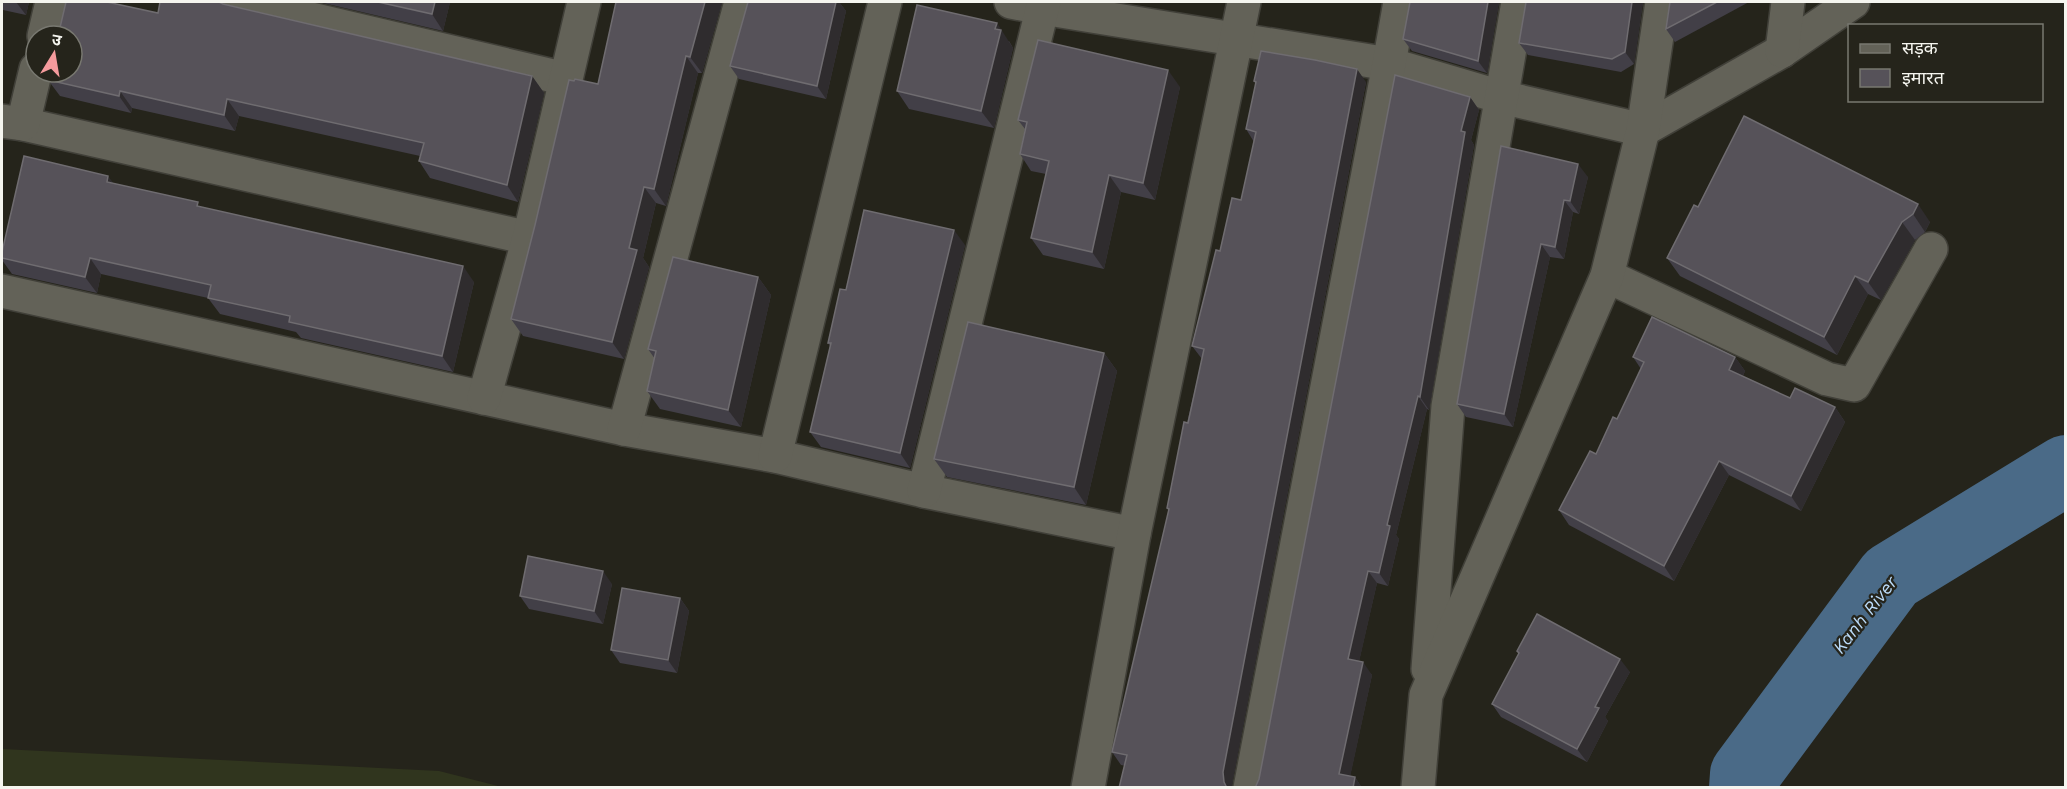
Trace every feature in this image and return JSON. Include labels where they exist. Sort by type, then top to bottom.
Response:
[{"type":"street","points":[[47,24],[52,2]]},
{"type":"street","points":[[238,2],[566,79]]},
{"type":"street","points":[[484,398],[530,238],[584,2]]},
{"type":"street","points":[[624,429],[741,2]]},
{"type":"street","points":[[776,456],[885,2]]},
{"type":"street","points":[[1088,788],[1134,534],[1238,40],[1244,2]]},
{"type":"street","points":[[1250,788],[1400,2]]},
{"type":"street","points":[[1418,788],[1448,406],[1518,2]]},
{"type":"street","points":[[1426,695],[1607,276],[1643,130],[1662,2]]},
{"type":"street","points":[[1782,51],[1788,2]]},
{"type":"street","points":[[924,491],[1032,4],[1389,64],[1501,97],[1643,130],[1782,51],[1853,2]]},
{"type":"street","points":[[29,84],[12,123],[530,238]]},
{"type":"street","points":[[1607,276],[1827,379],[1854,385],[1931,249]]},
{"type":"street","points":[[2,291],[624,429],[776,456],[924,491],[1134,534]]},
{"type":"green space","points":[[2,749],[439,771],[502,787],[2,787]]},
{"type":"building","points":[[66,2],[107,2],[158,13],[160,2],[219,2],[532,76],[507,185],[419,161],[424,143],[227,99],[224,115],[120,91],[119,96],[66,84],[84,84],[84,24],[61,24]]},
{"type":"building","points":[[378,2],[435,2],[432,14]]},
{"type":"building","points":[[616,2],[705,2],[690,57],[686,56],[654,189],[644,187],[629,248],[637,250],[612,342],[511,319],[569,80],[574,81],[575,79],[598,84]]},
{"type":"building","points":[[748,2],[836,2],[817,86],[730,66]]},
{"type":"building","points":[[1410,2],[1488,2],[1478,61],[1403,39]]},
{"type":"building","points":[[1526,2],[1632,2],[1625,52],[1612,59],[1519,43]]},
{"type":"building","points":[[1670,2],[1717,2],[1666,29]]},
{"type":"building","points":[[917,5],[997,23],[995,29],[1001,30],[981,111],[897,91]]},
{"type":"building","points":[[1038,40],[1168,70],[1143,183],[1109,175],[1092,252],[1031,238],[1049,161],[1020,154],[1027,122],[1018,120]]},
{"type":"building","points":[[1261,51],[1357,69],[1223,772],[1227,788],[1119,788],[1127,755],[1112,752],[1169,509],[1167,508],[1184,422],[1188,423],[1204,349],[1192,346],[1216,250],[1220,251],[1232,198],[1241,200],[1256,132],[1246,129]]},
{"type":"building","points":[[1395,75],[1470,97],[1461,131],[1465,132],[1420,397],[1418,396],[1387,525],[1390,526],[1379,573],[1368,571],[1348,659],[1363,662],[1339,774],[1355,777],[1353,788],[1255,788],[1259,779]]},
{"type":"building","points":[[1744,116],[1918,204],[1913,214],[1902,222],[1868,282],[1855,276],[1824,337],[1667,258],[1694,205],[1698,207]]},
{"type":"building","points":[[1501,146],[1578,164],[1570,201],[1564,200],[1555,247],[1541,244],[1504,414],[1457,404]]},
{"type":"building","points":[[24,156],[108,176],[107,182],[198,202],[197,206],[463,266],[442,356],[289,322],[290,316],[208,298],[211,285],[90,258],[85,277],[2,258]]},
{"type":"building","points":[[864,210],[954,230],[900,453],[810,432],[831,343],[828,343],[840,289],[846,290]]},
{"type":"building","points":[[673,257],[758,277],[728,410],[647,391],[656,351],[648,349]]},
{"type":"building","points":[[1652,317],[1735,357],[1729,370],[1790,398],[1795,388],[1835,407],[1791,496],[1719,461],[1664,566],[1559,510],[1590,451],[1596,454],[1613,417],[1617,419],[1644,362],[1633,357]]},
{"type":"building","points":[[968,322],[1104,353],[1074,487],[934,459]]},
{"type":"building","points":[[528,556],[603,571],[594,611],[520,596]]},
{"type":"building","points":[[622,588],[680,598],[668,660],[611,650]]},
{"type":"building","points":[[1537,614],[1620,659],[1595,707],[1599,708],[1577,749],[1492,704]]},
{"type":"waterway","name":"Kanh River","points":[[1744,788],[1745,774],[1891,577],[2066,470]]}]
